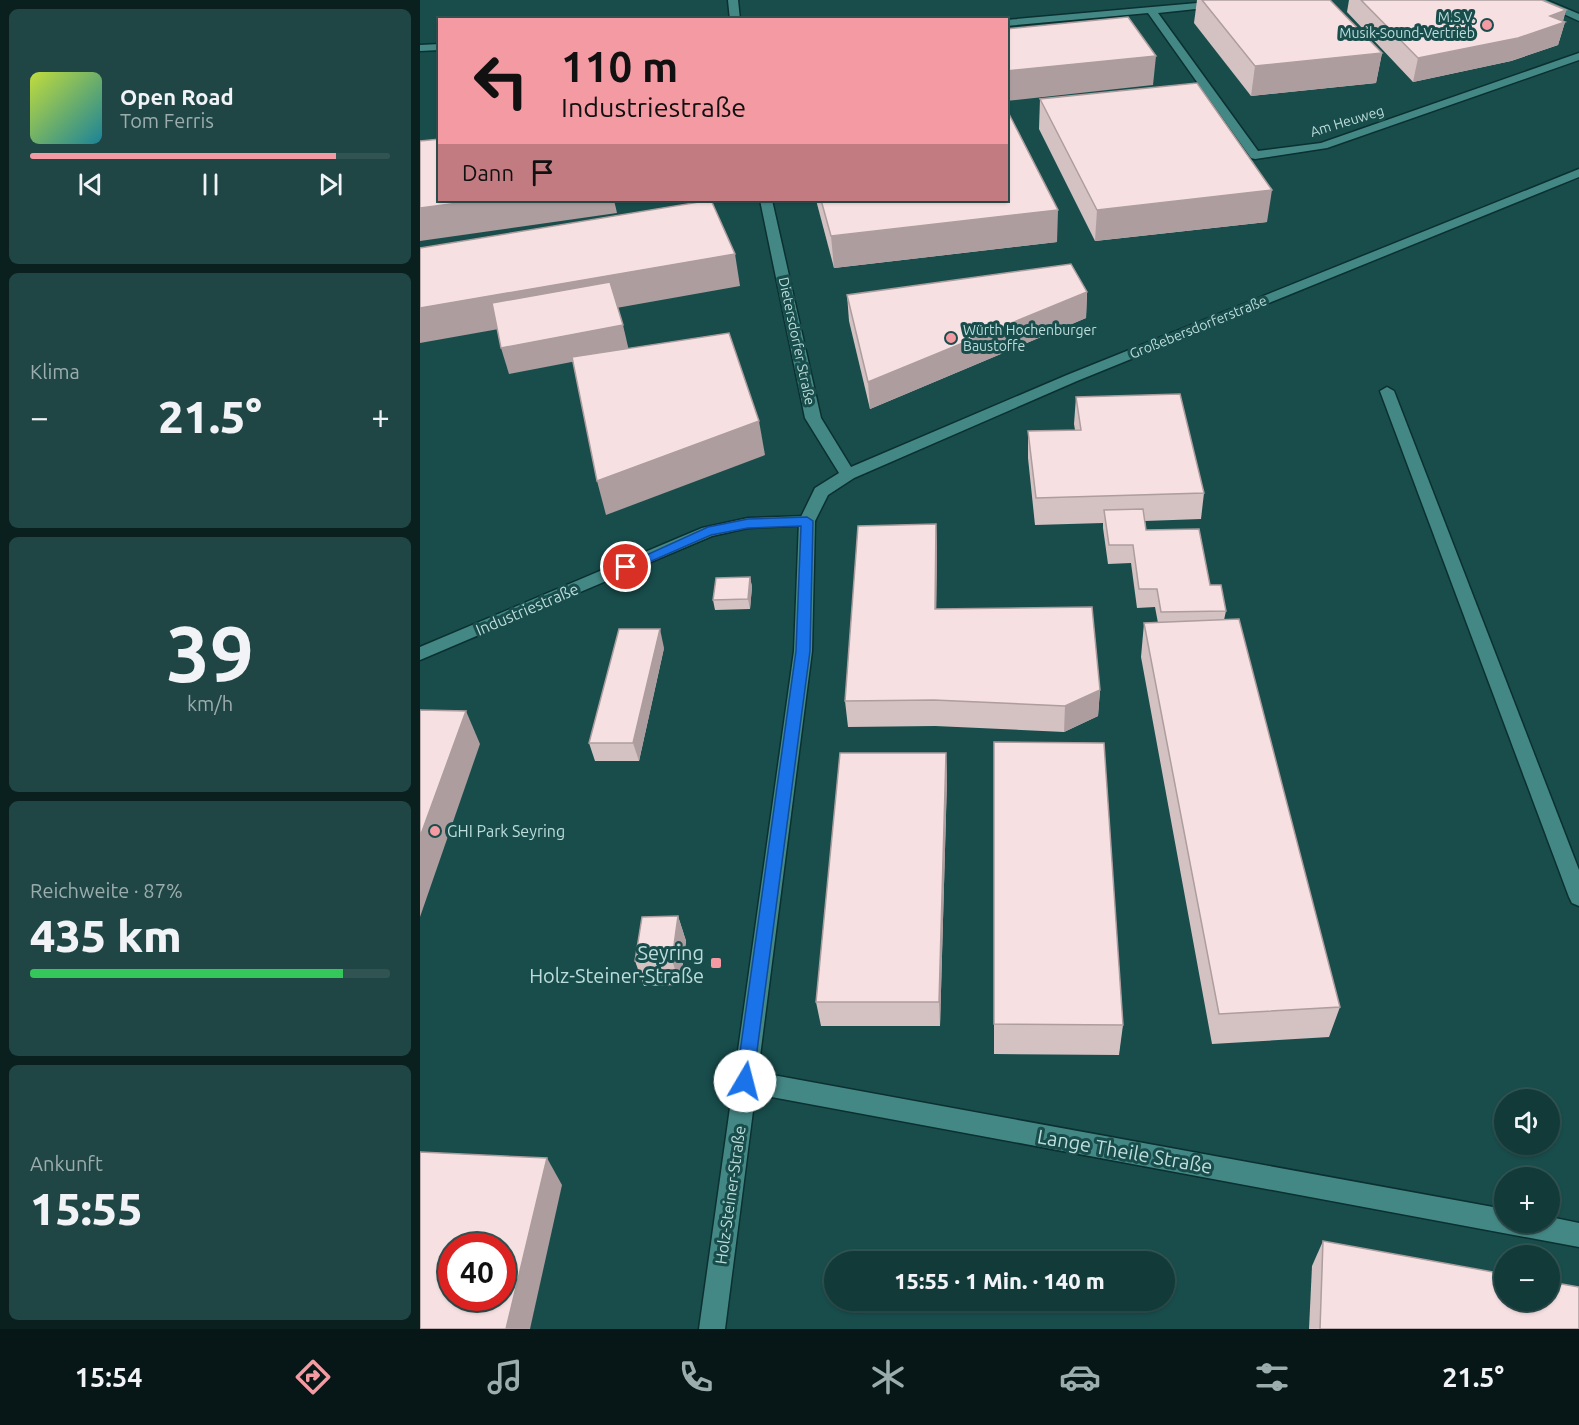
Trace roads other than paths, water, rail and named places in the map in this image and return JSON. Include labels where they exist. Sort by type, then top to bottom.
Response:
[{"type":"street","points":[[733,0],[735,18]]},
{"type":"street","points":[[1538,0],[1579,18]]},
{"type":"street","points":[[1008,24],[1231,4]]},
{"type":"street","name":"Am Heuweg","points":[[1151,10],[1255,155],[1323,147],[1579,56]]},
{"type":"street","points":[[420,48],[438,47]]},
{"type":"street","name":"Großebersdorferstraße","points":[[821,492],[848,474],[1072,378],[1579,173]]},
{"type":"street","name":"Dietersdorfer Straße","points":[[766,201],[813,418],[848,474]]},
{"type":"street","points":[[1387,391],[1579,897]]},
{"type":"street","name":"Holz-Steiner-Straße","points":[[712,1329],[803,651],[807,521],[821,492]]},
{"type":"street","name":"Industriestraße","points":[[420,654],[708,532],[748,524],[807,521]]},
{"type":"street","name":"Lange Theile Straße","points":[[745,1081],[1494,1219]]},
{"type":"street","points":[[1560,1231],[1579,1235]]},
{"type":"place","name":"M.S.V. Musik-Sound-Vertrieb","points":[[1487,25]]},
{"type":"place","name":"Würth Hochenburger Baustoffe","points":[[951,338]]},
{"type":"place","name":"GHI Park Seyring","points":[[435,831]]},
{"type":"place","name":"Seyring Holz-Steiner-Straße","points":[[716,963]]}]
